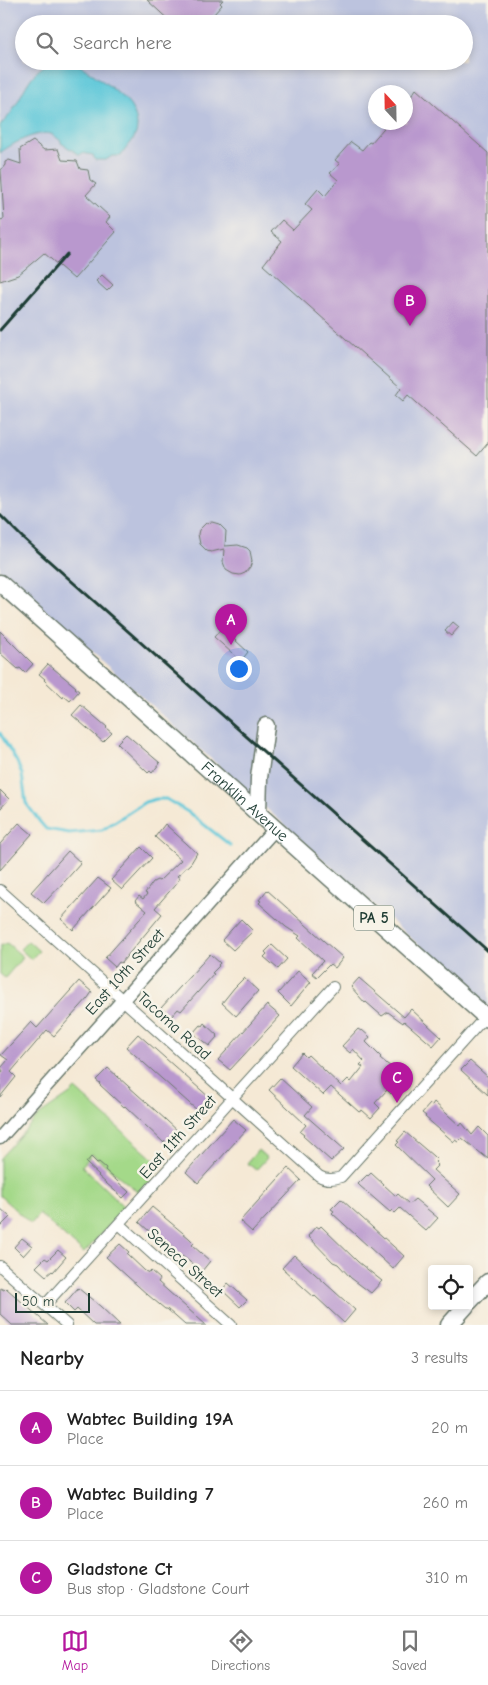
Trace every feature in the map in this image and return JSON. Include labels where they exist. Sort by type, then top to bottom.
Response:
[{"type":"main road","name":"Franklin Avenue","points":[[0,583],[487,1018]]},
{"type":"main road","points":[[258,812],[257,790],[266,726]]},
{"type":"main road","points":[[473,1298],[488,1282]]},
{"type":"main road","points":[[449,1325],[462,1310]]},
{"type":"street","name":"East 10th Street","points":[[0,1138],[275,828]]},
{"type":"street","name":"Tacoma Road","points":[[0,890],[319,1176],[330,1179],[341,1177],[487,1018]]},
{"type":"street","name":"East 11th Street","points":[[45,1305],[333,987]]},
{"type":"street","name":"Seneca Street","points":[[118,1224],[231,1325]]},
{"type":"street","points":[[0,1266],[67,1325]]},
{"type":"shaded area","points":[[0,0],[488,0],[488,1007],[0,570]]},
{"type":"green space","points":[[28,941],[39,951],[31,959],[20,949]]},
{"type":"green space","points":[[7,943],[23,957],[5,978],[0,974],[0,946]]},
{"type":"green space","points":[[75,1089],[162,1167],[139,1193],[92,1154],[82,1166],[125,1208],[84,1253],[39,1214],[31,1224],[0,1196],[0,1158],[38,1116]]},
{"type":"green space","points":[[258,1150],[267,1158],[256,1170],[247,1163]]},
{"type":"water","points":[[40,70],[86,70],[113,89],[127,102],[134,114],[137,131],[134,139],[121,156],[112,156],[106,160],[95,160],[93,155],[82,153],[80,155],[61,143],[53,135],[46,133],[25,139],[0,153],[0,125],[14,109],[35,74]]},
{"type":"building","points":[[147,0],[223,0],[220,3],[222,5],[213,15],[163,15]]},
{"type":"building","points":[[416,89],[488,153],[488,443],[477,456],[408,395],[403,401],[396,395],[401,388],[263,265],[282,241],[271,232],[282,220],[293,230],[312,210],[305,204],[318,189],[325,196],[338,180],[330,173],[340,164],[335,160],[351,142],[362,150],[382,130],[413,130],[413,94]]},
{"type":"building","points":[[33,141],[44,150],[58,149],[62,160],[77,161],[80,169],[88,170],[90,180],[96,184],[86,195],[110,217],[106,222],[116,232],[74,279],[44,253],[18,275],[0,281],[0,220],[4,219],[1,170],[5,162],[9,160],[21,164],[20,149]]},
{"type":"building","points":[[102,275],[113,285],[107,291],[96,281]]},
{"type":"building","points":[[206,523],[219,524],[226,531],[225,546],[238,545],[250,551],[252,561],[245,573],[240,575],[233,574],[226,570],[223,562],[224,549],[211,552],[207,551],[200,544],[199,530]]},
{"type":"building","points":[[453,622],[459,627],[451,636],[445,631]]},
{"type":"building","points":[[222,628],[248,652],[241,661],[214,637]]},
{"type":"building","points":[[0,631],[33,664],[25,673],[0,653]]},
{"type":"building","points":[[48,664],[79,691],[70,701],[64,696],[63,698],[39,674]]},
{"type":"building","points":[[81,705],[112,733],[103,742],[72,715]]},
{"type":"building","points":[[126,734],[160,763],[152,773],[150,771],[148,773],[117,743]]},
{"type":"building","points":[[0,790],[9,799],[0,809]]},
{"type":"building","points":[[19,823],[32,834],[0,870],[0,844]]},
{"type":"building","points":[[165,824],[197,853],[191,863],[177,876],[180,878],[175,885],[155,908],[162,914],[121,963],[119,962],[115,967],[105,958],[147,911],[135,901],[139,896],[143,899],[153,882],[159,881],[181,860],[155,837]]},
{"type":"building","points":[[141,847],[152,858],[122,890],[111,880]]},
{"type":"building","points":[[68,851],[81,863],[44,903],[31,892]]},
{"type":"building","points":[[98,878],[111,888],[73,930],[61,919]]},
{"type":"building","points":[[267,890],[343,958],[335,968],[330,964],[317,977],[312,973],[323,961],[298,938],[300,936],[286,927],[259,903],[261,901],[259,900]]},
{"type":"building","points":[[241,919],[253,931],[233,950],[222,940]]},
{"type":"building","points":[[272,945],[287,959],[278,969],[264,957],[267,954],[265,952]]},
{"type":"building","points":[[210,954],[220,963],[219,966],[181,1011],[178,1009],[171,1017],[161,1008]]},
{"type":"building","points":[[298,971],[311,982],[291,1006],[278,993]]},
{"type":"building","points":[[244,978],[258,991],[236,1016],[222,1003]]},
{"type":"building","points":[[359,978],[404,1017],[411,1009],[441,1037],[433,1046],[404,1021],[403,1023],[388,1012],[382,1016],[365,1003],[351,987]]},
{"type":"building","points":[[79,981],[92,992],[88,998],[54,1036],[47,1030],[11,1072],[16,1077],[0,1097],[0,1075],[3,1071],[1,1068],[8,1060],[1,1055],[31,1022],[37,1028]]},
{"type":"building","points":[[267,1005],[280,1016],[230,1070],[218,1060]]},
{"type":"building","points":[[204,1023],[218,1036],[209,1046],[193,1033]]},
{"type":"building","points":[[358,1029],[370,1037],[366,1042],[380,1058],[404,1078],[391,1094],[387,1090],[375,1103],[380,1108],[371,1118],[362,1110],[359,1112],[331,1087],[323,1095],[291,1066],[302,1053],[306,1057],[308,1055],[341,1086],[348,1079],[351,1082],[363,1067],[360,1065],[364,1061],[353,1049],[350,1053],[342,1046]]},
{"type":"building","points":[[138,1034],[210,1098],[198,1111],[126,1047]]},
{"type":"building","points":[[470,1061],[488,1077],[488,1095],[461,1070]]},
{"type":"building","points":[[108,1068],[180,1133],[167,1144],[165,1141],[164,1143],[124,1107],[96,1080]]},
{"type":"building","points":[[280,1078],[312,1107],[305,1115],[344,1149],[331,1161],[300,1132],[306,1125],[269,1090]]},
{"type":"building","points":[[434,1102],[460,1126],[462,1123],[472,1135],[479,1127],[488,1136],[488,1159],[462,1138],[458,1142],[455,1140],[454,1142],[425,1117],[422,1113]]},
{"type":"building","points":[[233,1119],[246,1130],[198,1183],[186,1172]]},
{"type":"building","points":[[405,1132],[437,1160],[435,1162],[438,1165],[433,1170],[460,1194],[448,1207],[426,1186],[432,1180],[396,1145]]},
{"type":"building","points":[[91,1157],[106,1168],[105,1170],[129,1192],[123,1198],[86,1163]]},
{"type":"building","points":[[288,1168],[301,1180],[252,1232],[240,1221]]},
{"type":"building","points":[[371,1173],[396,1196],[398,1194],[409,1204],[415,1199],[438,1218],[426,1231],[400,1208],[395,1213],[392,1210],[390,1212],[358,1184]]},
{"type":"building","points":[[341,1199],[404,1256],[393,1269],[332,1213],[334,1211],[331,1209]]},
{"type":"building","points":[[152,1207],[189,1238],[194,1243],[192,1245],[210,1261],[202,1271],[182,1256],[180,1258],[171,1250],[173,1247],[139,1222]]},
{"type":"building","points":[[0,1208],[10,1217],[0,1227]]},
{"type":"building","points":[[316,1226],[319,1228],[321,1226],[358,1262],[382,1281],[371,1293],[351,1278],[338,1264],[333,1262],[308,1236]]},
{"type":"building","points":[[22,1238],[32,1246],[23,1256],[14,1247]]},
{"type":"building","points":[[120,1244],[129,1252],[127,1254],[145,1271],[149,1273],[151,1271],[160,1279],[158,1282],[206,1325],[185,1325],[106,1257]]},
{"type":"building","points":[[58,1250],[66,1257],[53,1272],[46,1276],[36,1267],[45,1258],[48,1260]]},
{"type":"building","points":[[294,1255],[355,1310],[344,1323],[282,1268]]},
{"type":"building","points":[[228,1283],[247,1300],[240,1307],[222,1290]]},
{"type":"building","points":[[0,1288],[4,1290],[6,1288],[48,1325],[12,1325],[0,1314]]},
{"type":"building","points":[[78,1288],[120,1325],[94,1325],[77,1309],[74,1312],[65,1303]]},
{"type":"waterway","points":[[0,733],[22,774],[26,803],[46,829],[69,833],[102,830],[145,802],[166,799],[188,812],[230,845]]},
{"type":"railway","points":[[0,330],[67,254]]},
{"type":"railway","points":[[0,515],[22,537],[488,951]]},
{"type":"place","name":"Wabtec Building 7","points":[[410,326]]},
{"type":"place","name":"Wabtec Building 19A","points":[[231,645]]},
{"type":"place","name":"Gladstone Ct","points":[[397,1103]]}]
